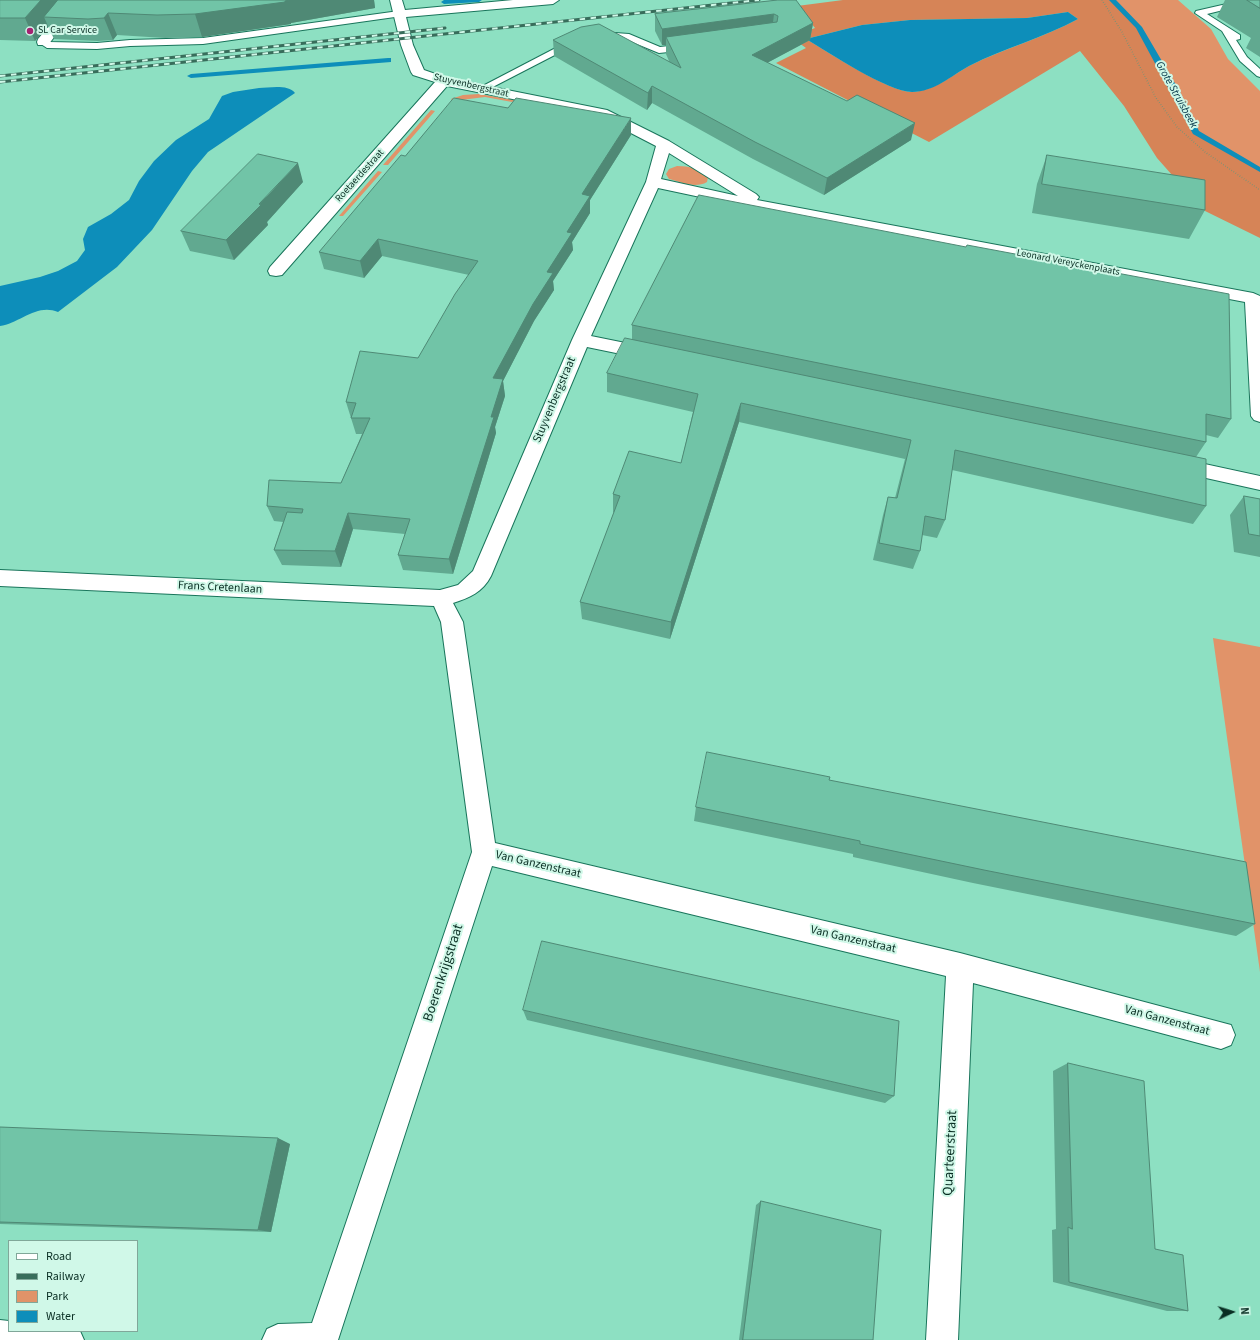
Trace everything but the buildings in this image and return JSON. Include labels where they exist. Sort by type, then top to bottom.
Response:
[{"type":"street","points":[[43,42],[77,0]]},
{"type":"street","name":"Stuyvenbergstraat","points":[[396,0],[407,45],[418,72],[444,81],[602,113],[664,144],[766,206]]},
{"type":"street","points":[[399,14],[552,0]]},
{"type":"street","name":"Roetaerdestraat","points":[[276,271],[444,81]]},
{"type":"street","name":"Stuyvenbergstraat","points":[[440,598],[465,591],[481,576],[581,340],[653,182],[664,144]]},
{"type":"street","points":[[653,182],[766,206]]},
{"type":"street","name":"Leonard Vereyckenplaats","points":[[766,206],[1254,298],[1260,416]]},
{"type":"street","points":[[581,340],[667,358]]},
{"type":"street","points":[[1158,461],[1260,483]]},
{"type":"street","name":"Frans Cretenlaan","points":[[0,578],[440,598]]},
{"type":"street","name":"Boerenkrijgstraat","points":[[323,1339],[484,852],[452,622],[440,598]]},
{"type":"street","name":"Van Ganzenstraat","points":[[484,852],[960,966],[1221,1035]]},
{"type":"street","name":"Quarteerstraat","points":[[942,1340],[960,966]]},
{"type":"street","points":[[0,1336],[68,1340]]},
{"type":"street","points":[[278,1340],[323,1339]]},
{"type":"lane","points":[[1237,37],[1199,13],[1256,0]]},
{"type":"lane","points":[[43,42],[47,45],[97,46],[203,40],[399,14]]},
{"type":"lane","points":[[1225,29],[1243,59],[1260,74]]},
{"type":"lane","points":[[592,36],[626,36],[659,50],[697,45]]},
{"type":"lane","points":[[482,89],[580,39]]},
{"type":"path","points":[[1102,0],[1122,32],[1156,98],[1177,127],[1205,152],[1260,190]]},
{"type":"green space","points":[[1112,0],[1178,0],[1211,29],[1228,59],[1260,91],[1260,170],[1196,132],[1176,92],[1139,27]]},
{"type":"green space","points":[[479,94],[515,100],[512,102],[485,97],[453,101],[451,99],[463,95]]},
{"type":"green space","points":[[431,110],[435,111],[388,165],[383,165]]},
{"type":"green space","points":[[677,166],[690,167],[701,172],[708,177],[707,182],[693,185],[669,179],[666,174],[669,169]]},
{"type":"green space","points":[[378,171],[382,172],[343,216],[339,216]]},
{"type":"green space","points":[[1213,638],[1260,647],[1260,972]]},
{"type":"shaded area","points":[[843,0],[1112,0],[1139,27],[1176,92],[1196,132],[1260,170],[1260,238],[1203,210],[1157,158],[1124,106],[1080,51],[929,142],[776,63],[806,48],[791,37],[815,28],[797,6]],"holes":[[[1068,12],[1078,19],[1065,26],[969,66],[935,86],[912,92],[889,86],[874,79],[806,39],[862,25],[910,20],[1027,18]]]},
{"type":"water","points":[[1068,12],[1078,19],[1065,26],[969,66],[942,83],[928,89],[912,92],[888,86],[874,79],[806,39],[862,25],[910,20],[1027,18]]},
{"type":"water","points":[[283,87],[292,90],[295,93],[208,152],[192,171],[152,230],[117,267],[58,312],[43,310],[0,326],[0,286],[40,277],[58,271],[77,261],[85,250],[83,239],[88,227],[111,214],[129,200],[139,181],[154,161],[176,140],[209,119],[222,96],[233,92],[259,88]]},
{"type":"waterway","points":[[444,2],[479,0]]},
{"type":"waterway","name":"Grote Struisbeek","points":[[1112,0],[1139,27],[1176,92],[1196,132],[1260,170]]},
{"type":"waterway","points":[[191,76],[388,60]]},
{"type":"railway","points":[[0,82],[759,0]]},
{"type":"railway","points":[[0,76],[445,28]]},
{"type":"place","name":"SL Car Service","points":[[30,31]]}]
